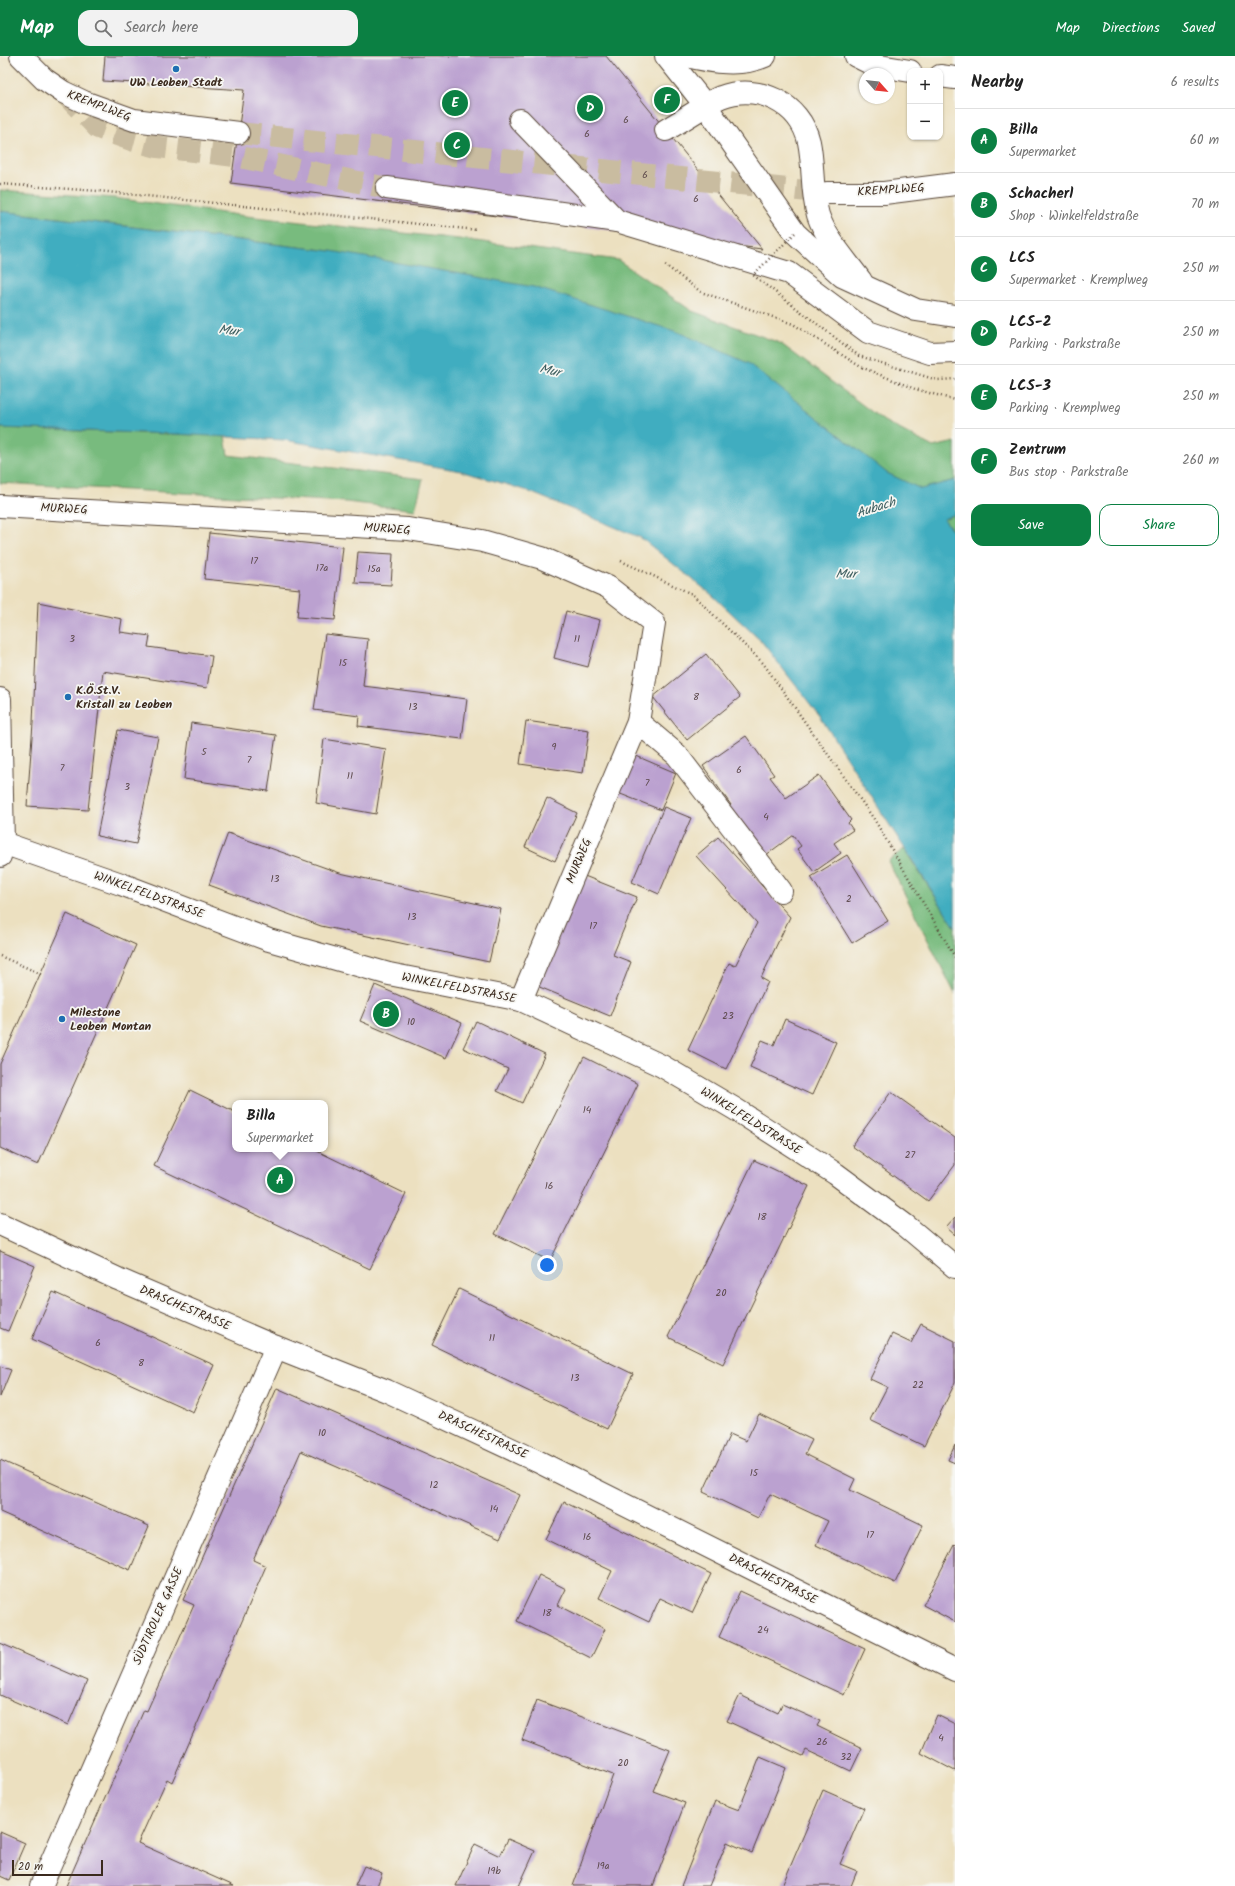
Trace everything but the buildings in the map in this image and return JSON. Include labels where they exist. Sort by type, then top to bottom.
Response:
[{"type":"street","name":"KREMPLWEG","points":[[21,56],[44,79],[63,92],[84,102],[134,120],[238,133]]},
{"type":"street","points":[[666,56],[706,106],[795,233],[842,276],[916,310],[955,316]]},
{"type":"street","points":[[687,56],[712,62],[752,62],[764,56]]},
{"type":"street","points":[[856,56],[874,66],[907,71]]},
{"type":"street","points":[[943,76],[955,78]]},
{"type":"street","points":[[666,130],[720,97],[736,93],[754,94],[779,100],[800,120],[808,141],[814,196],[818,214],[824,230],[865,286]]},
{"type":"street","points":[[520,120],[618,221]]},
{"type":"street","name":"KREMPLWEG","points":[[827,193],[884,193],[955,184]]},
{"type":"street","points":[[387,188],[618,221],[789,273],[868,332],[930,353],[955,352]]},
{"type":"street","name":"MURWEG","points":[[0,506],[408,530],[482,541],[542,558],[608,587],[654,623],[638,722],[521,1000]]},
{"type":"street","points":[[0,699],[1,850]]},
{"type":"street","points":[[638,722],[677,755],[781,891]]},
{"type":"street","name":"WINKELFELDSTRASSE","points":[[1,850],[121,884],[269,940],[388,974],[521,1000],[662,1066],[735,1110],[836,1174],[906,1225],[955,1267]]},
{"type":"street","name":"DRASCHESTRASSE","points":[[0,1224],[118,1279],[276,1347],[387,1391],[537,1461],[955,1670]]},
{"type":"street","name":"SÜDTIROLER GASSE","points":[[41,1886],[276,1347]]},
{"type":"path","points":[[0,184],[98,191],[482,231]]},
{"type":"path","points":[[795,233],[754,275],[859,356],[937,380],[955,379]]},
{"type":"path","points":[[659,260],[702,292],[793,324],[861,367],[915,389],[955,400]]},
{"type":"path","points":[[614,563],[621,561],[692,594],[762,663],[874,819],[955,957]]},
{"type":"path","points":[[0,956],[41,974]]},
{"type":"green space","points":[[0,190],[114,198],[246,216],[468,240],[618,260],[692,311],[780,343],[884,421],[933,447],[955,442],[955,480],[921,490],[887,473],[331,251],[0,211]]},
{"type":"green space","points":[[0,428],[225,436],[228,455],[423,479],[415,510],[346,502],[0,483]]},
{"type":"green space","points":[[955,514],[955,534],[944,519]]},
{"type":"green space","points":[[904,849],[955,927],[955,994],[888,861]]},
{"type":"water","name":"Mur","points":[[0,211],[331,251],[534,287],[678,332],[748,363],[887,473],[921,489],[955,480],[955,514],[944,519],[955,534],[955,927],[821,718],[762,642],[712,595],[641,538],[525,490],[461,471],[284,440],[174,434],[0,428]]},
{"type":"tunnel","points":[[64,93],[98,128],[131,140],[158,147],[235,156],[387,188]]},
{"type":"tunnel","points":[[238,133],[827,193]]},
{"type":"place","name":"UW Leoben Stadt","points":[[176,69]]},
{"type":"place","name":"Zentrum","points":[[667,100]]},
{"type":"place","name":"LCS-3","points":[[455,103]]},
{"type":"place","name":"LCS-2","points":[[590,108]]},
{"type":"place","name":"LCS","points":[[457,145]]},
{"type":"place","name":"K.Ö.St.V. Kristall zu Leoben","points":[[68,697]]},
{"type":"place","name":"Schacherl","points":[[386,1014]]},
{"type":"place","name":"Milestone Leoben Montan","points":[[62,1019]]},
{"type":"place","name":"Billa","points":[[280,1180]]},
{"type":"water label","name":"Aubach","points":[[876,508]]}]
